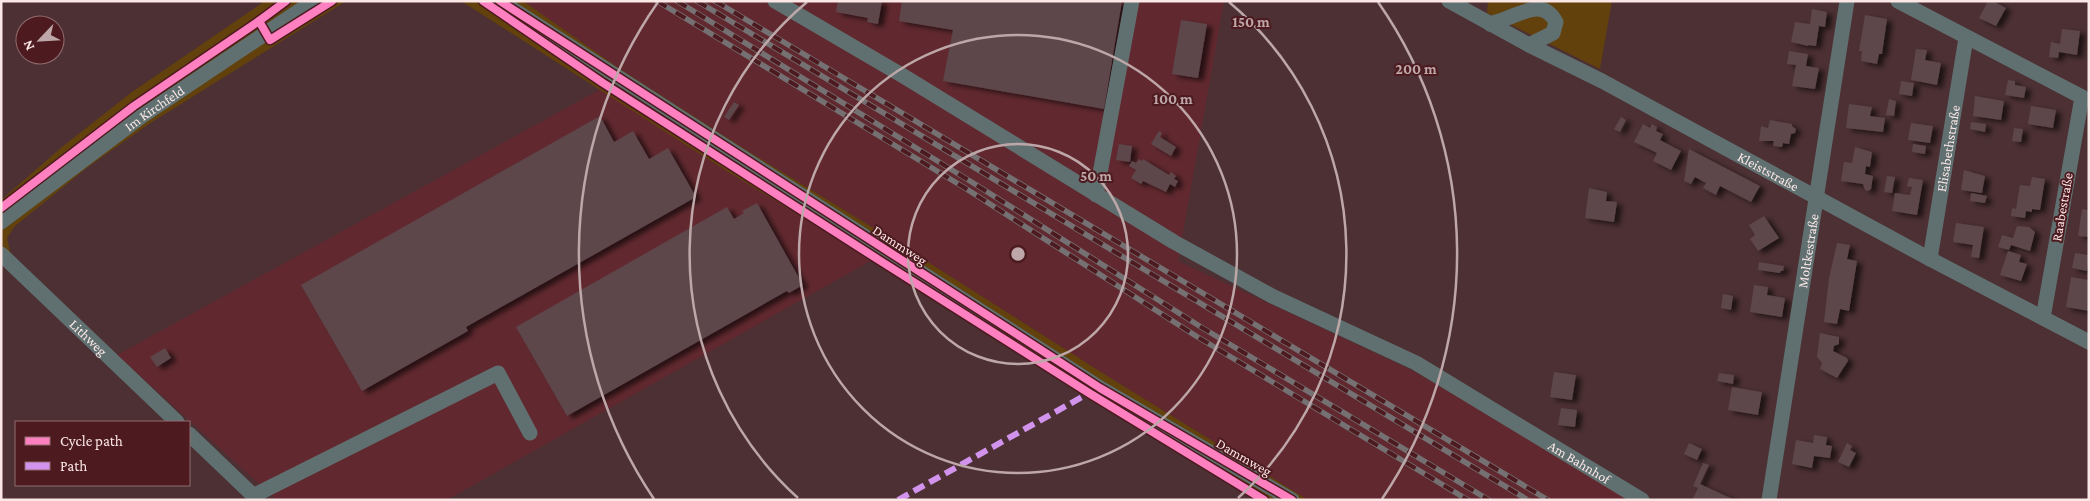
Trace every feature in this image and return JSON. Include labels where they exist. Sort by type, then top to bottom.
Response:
[{"type":"street","name":"Im Kirchfeld","points":[[1,222],[142,116],[314,1]]},
{"type":"street","name":"Dammweg","points":[[500,1],[1100,388],[1292,500]]},
{"type":"street","name":"Am Bahnhof","points":[[775,1],[904,77],[1174,242],[1272,296],[1416,363],[1642,500]]},
{"type":"street","points":[[1096,196],[1132,1]]},
{"type":"street","name":"Kleiststraße","points":[[1449,1],[1529,45],[1593,76],[1930,259],[2089,342]]},
{"type":"street","name":"Moltkestraße","points":[[1769,500],[1847,1]]},
{"type":"street","name":"Raabestraße","points":[[1898,1],[2085,99],[2043,318]]},
{"type":"street","points":[[1490,24],[1506,19],[1532,5],[1542,5],[1552,12],[1556,22],[1553,33],[1529,45]]},
{"type":"street","name":"Elisabethstraße","points":[[1930,259],[1966,38]]},
{"type":"street","name":"Lithweg","points":[[1,254],[176,421]]},
{"type":"street","points":[[190,435],[255,498],[498,373],[530,433]]},
{"type":"shaded area","points":[[265,1],[346,1],[149,124],[88,167],[15,226],[7,238],[12,259],[1,249],[1,200],[62,147],[132,92]]},
{"type":"shaded area","points":[[461,1],[523,1],[620,69],[746,150],[1308,500],[1259,500],[1090,400]]},
{"type":"shaded area","points":[[523,1],[1224,1],[1178,261],[1411,370],[1536,440],[1633,500],[1308,500],[746,150],[620,69]]},
{"type":"shaded area","points":[[1488,1],[1612,1],[1600,69],[1487,13]]},
{"type":"shaded area","points":[[601,89],[730,173],[872,260],[447,500],[277,500],[117,355]]},
{"type":"building","points":[[838,1],[882,1],[878,24],[867,22],[868,18],[836,12]]},
{"type":"building","points":[[902,1],[1122,1],[1104,109],[943,81],[953,30],[899,21]]},
{"type":"building","points":[[1988,1],[1993,1],[2006,8],[1996,26],[1979,18]]},
{"type":"building","points":[[1812,9],[1827,12],[1825,27],[1819,26],[1816,46],[1791,42],[1795,22],[1810,24]]},
{"type":"building","points":[[1865,15],[1887,19],[1882,54],[1879,54],[1877,64],[1861,61],[1862,51],[1859,51]]},
{"type":"building","points":[[1181,20],[1207,24],[1198,78],[1172,74]]},
{"type":"building","points":[[2062,29],[2080,31],[2077,55],[2059,52],[2058,58],[2049,57],[2051,42],[2060,44]]},
{"type":"building","points":[[1916,49],[1927,50],[1925,60],[1941,63],[1937,85],[1911,80]]},
{"type":"building","points":[[1789,51],[1808,54],[1806,66],[1819,68],[1815,89],[1792,86],[1796,65],[1787,64]]},
{"type":"building","points":[[2008,80],[2015,81],[2015,85],[2026,87],[2024,98],[2005,95]]},
{"type":"building","points":[[1901,81],[1914,83],[1912,96],[1899,94]]},
{"type":"building","points":[[1975,96],[2004,101],[2001,120],[1973,116]]},
{"type":"building","points":[[1889,99],[1896,101],[1894,116],[1886,115]]},
{"type":"building","points":[[734,102],[739,105],[729,120],[724,117]]},
{"type":"building","points":[[1849,104],[1872,107],[1870,116],[1885,118],[1883,132],[1846,128]]},
{"type":"building","points":[[2031,106],[2056,110],[2053,128],[2028,124]]},
{"type":"building","points":[[600,116],[614,142],[633,131],[649,159],[668,148],[696,197],[466,327],[468,331],[362,391],[301,285]]},
{"type":"building","points":[[1621,117],[1626,120],[1620,132],[1614,129]]},
{"type":"building","points":[[1770,120],[1792,124],[1796,129],[1795,133],[1791,134],[1789,144],[1783,143],[1782,147],[1773,146],[1774,141],[1759,141],[1761,126],[1768,128]]},
{"type":"building","points":[[1971,122],[1986,124],[1985,132],[1970,129]]},
{"type":"building","points":[[1911,123],[1933,126],[1930,143],[1908,140]]},
{"type":"building","points":[[1643,124],[1650,128],[1652,124],[1657,127],[1656,131],[1663,134],[1660,140],[1681,151],[1671,170],[1653,161],[1657,153],[1634,142]]},
{"type":"building","points":[[2014,128],[2023,129],[2021,142],[2012,141]]},
{"type":"building","points":[[1159,131],[1162,133],[1160,137],[1176,147],[1171,156],[1151,144]]},
{"type":"building","points":[[1119,144],[1132,146],[1130,162],[1116,160]]},
{"type":"building","points":[[1913,144],[1926,146],[1925,154],[1912,152]]},
{"type":"building","points":[[1855,147],[1872,152],[1870,167],[1866,166],[1865,174],[1873,176],[1871,189],[1868,191],[1865,190],[1863,184],[1841,181],[1844,162],[1852,163]]},
{"type":"building","points":[[1689,149],[1760,186],[1751,202],[1720,186],[1716,195],[1703,188],[1706,183],[1695,177],[1691,184],[1684,181]]},
{"type":"building","points":[[1139,159],[1142,161],[1143,159],[1169,175],[1171,172],[1176,176],[1174,179],[1178,181],[1175,187],[1170,184],[1166,192],[1143,181],[1141,184],[1131,178],[1136,170],[1129,166],[1132,161],[1136,163]]},
{"type":"building","points":[[1964,170],[1985,176],[1982,193],[1961,190]]},
{"type":"building","points":[[1887,176],[1895,177],[1892,193],[1884,192]]},
{"type":"building","points":[[2032,177],[2045,179],[2040,210],[2032,209],[2032,212],[2026,211],[2025,218],[2011,216],[2012,208],[2016,209],[2020,185],[2030,186]]},
{"type":"building","points":[[1909,178],[1923,180],[1917,215],[1892,211],[1895,193],[1910,195],[1912,187],[1907,186]]},
{"type":"building","points":[[1589,188],[1607,192],[1606,201],[1617,202],[1614,222],[1585,218]]},
{"type":"building","points":[[1971,193],[1987,196],[1985,203],[1970,201]]},
{"type":"building","points":[[757,203],[803,285],[789,293],[785,292],[567,416],[516,327],[727,207],[734,219],[744,213],[742,211]]},
{"type":"building","points":[[2082,209],[2089,210],[2089,237],[2078,236]]},
{"type":"building","points":[[1764,216],[1779,238],[1758,251],[1750,239],[1755,235],[1749,225]]},
{"type":"building","points":[[1956,223],[1984,227],[1979,258],[1971,257],[1973,245],[1953,242]]},
{"type":"building","points":[[2017,226],[2029,227],[2035,232],[2030,251],[2011,245],[2009,250],[1998,247],[2002,235],[2013,238]]},
{"type":"building","points":[[1837,243],[1850,245],[1847,259],[1857,261],[1849,311],[1840,309],[1837,324],[1824,322],[1829,278]]},
{"type":"building","points":[[2008,251],[2021,255],[2019,262],[2027,264],[2021,281],[2000,275]]},
{"type":"building","points":[[2075,253],[2089,255],[2087,271],[2072,268]]},
{"type":"building","points":[[1759,262],[1784,266],[1783,271],[1780,273],[1758,270]]},
{"type":"building","points":[[2071,277],[2089,280],[2089,311],[2066,307]]},
{"type":"building","points":[[1754,285],[1768,287],[1767,295],[1785,298],[1782,317],[1750,312]]},
{"type":"building","points":[[1723,294],[1733,296],[1731,310],[1721,308]]},
{"type":"building","points":[[1820,333],[1839,337],[1839,344],[1834,346],[1833,351],[1847,358],[1848,361],[1837,378],[1820,369],[1822,363],[1817,357]]},
{"type":"building","points":[[165,348],[171,358],[157,367],[150,357]]},
{"type":"building","points":[[1554,372],[1576,375],[1572,400],[1550,397]]},
{"type":"building","points":[[1719,373],[1734,375],[1733,384],[1717,381]]},
{"type":"building","points":[[1732,387],[1762,392],[1758,415],[1728,410]]},
{"type":"building","points":[[1561,408],[1577,410],[1575,427],[1558,425]]},
{"type":"building","points":[[1814,435],[1827,437],[1826,445],[1832,446],[1830,458],[1814,456],[1812,468],[1792,464],[1796,440],[1813,443]]},
{"type":"building","points":[[1689,443],[1702,449],[1697,460],[1684,454]]},
{"type":"building","points":[[1847,443],[1852,446],[1850,450],[1856,453],[1849,467],[1838,462]]},
{"type":"building","points":[[1703,463],[1709,465],[1700,484],[1735,500],[1692,500],[1698,488],[1693,486]]},
{"type":"railway","points":[[657,1],[965,188],[1196,336],[1468,500]]},
{"type":"railway","points":[[677,1],[970,181],[1201,327],[1489,500]]},
{"type":"railway","points":[[697,1],[1528,500]]},
{"type":"railway","points":[[715,1],[1548,500]]},
{"type":"marked path","points":[[898,500],[1091,392]]},
{"type":"cycle path","points":[[286,1],[259,21],[270,40],[332,1]]},
{"type":"cycle path","points":[[483,1],[603,83],[879,260],[1089,393],[1264,500]]},
{"type":"cycle path","points":[[500,1],[1100,388],[1292,500]]},
{"type":"cycle path","points":[[1,208],[134,106],[259,21]]}]
